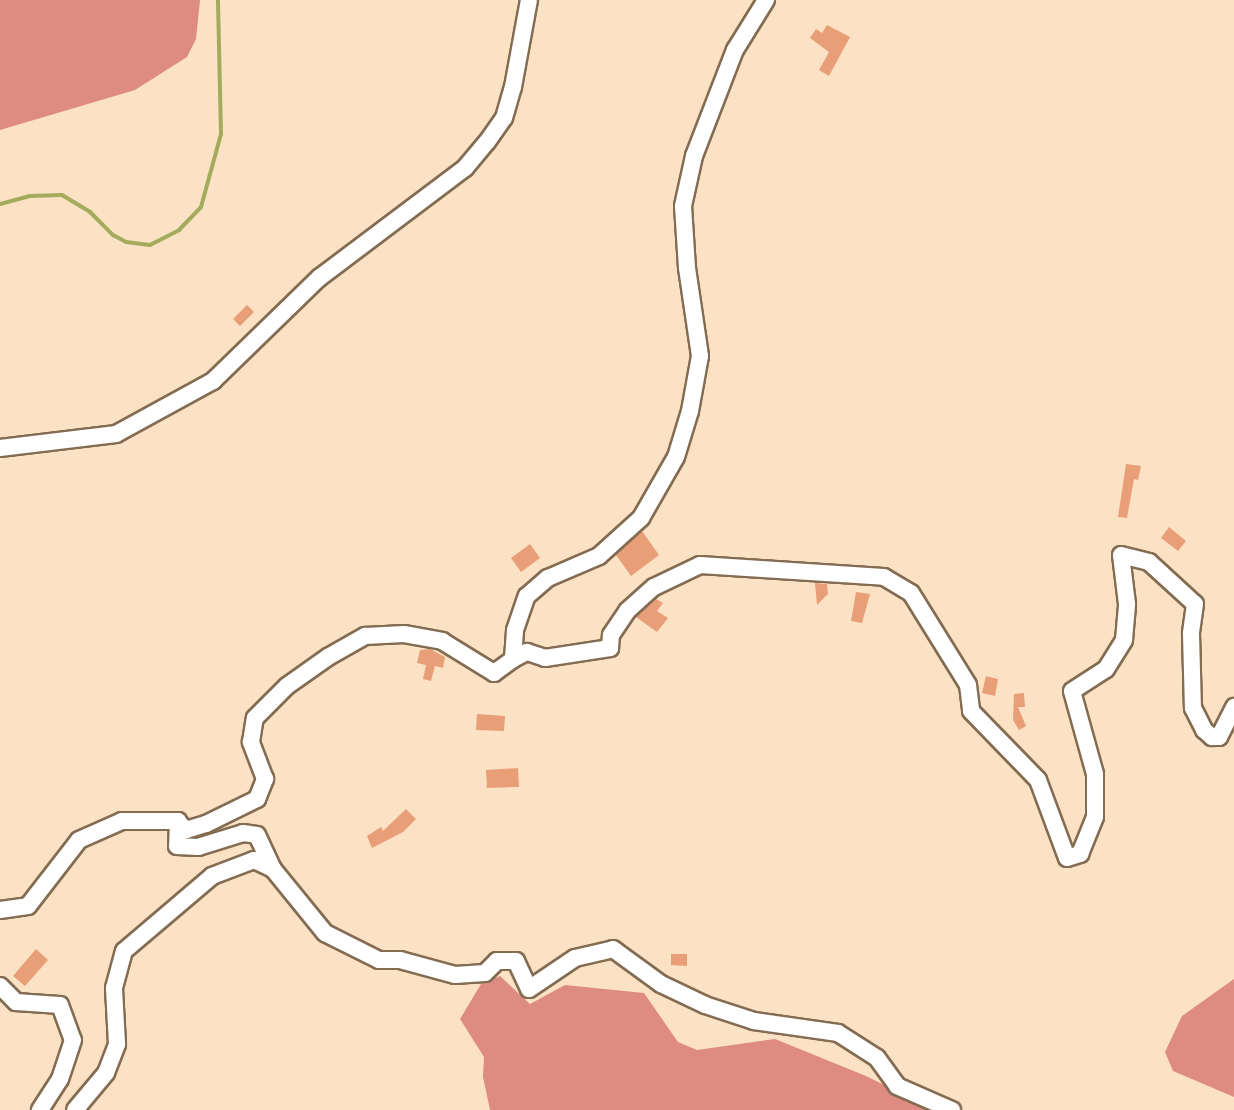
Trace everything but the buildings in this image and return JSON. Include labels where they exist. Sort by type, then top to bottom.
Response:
[{"type":"street","points":[[0,448],[116,434],[213,381],[319,278],[465,168],[504,118],[513,87],[529,0]]},
{"type":"street","points":[[513,659],[515,630],[527,596],[548,578],[599,556],[641,518],[676,457],[690,411],[700,356],[687,268],[683,206],[694,156],[731,61],[766,0]]},
{"type":"street","points":[[0,910],[28,906],[87,833],[122,821],[175,820],[186,830],[206,824],[258,799],[265,779],[251,742],[251,732],[260,709],[305,672],[365,636],[388,634],[442,641],[494,672],[527,652],[545,658],[610,648],[611,635],[627,611],[654,586],[700,565],[884,578],[911,593],[968,685],[971,711],[1038,780],[1067,858],[1080,854],[1095,817],[1095,774],[1072,691],[1106,669],[1124,640],[1127,604],[1121,555],[1149,561],[1195,604],[1191,634],[1193,708],[1204,729],[1212,737],[1219,737],[1234,707]]},
{"type":"street","points":[[179,823],[177,846],[198,847],[228,835],[257,835],[273,869],[325,933],[379,960],[400,960],[455,975],[485,973],[497,962],[516,961],[529,989],[575,958],[613,949],[661,984],[705,1005],[754,1021],[838,1033],[877,1058],[897,1086],[952,1110]]},
{"type":"street","points":[[75,1110],[106,1072],[117,1044],[114,988],[124,951],[212,876],[254,860],[273,869]]},
{"type":"street","points":[[0,986],[16,1002],[60,1005],[73,1040],[60,1079],[40,1110]]},
{"type":"shaded area","points":[[0,0],[200,0],[196,39],[187,57],[135,90],[0,130]]},
{"type":"shaded area","points":[[500,976],[530,1004],[565,985],[644,993],[678,1042],[697,1050],[775,1039],[866,1076],[935,1110],[490,1110],[483,1077],[484,1057],[460,1019],[481,984]]},
{"type":"shaded area","points":[[1234,979],[1234,1097],[1173,1071],[1165,1052],[1182,1016]]},
{"type":"waterway","points":[[0,204],[30,196],[62,195],[90,212],[113,235],[126,242],[150,245],[179,230],[201,207],[221,134],[218,0]]}]
